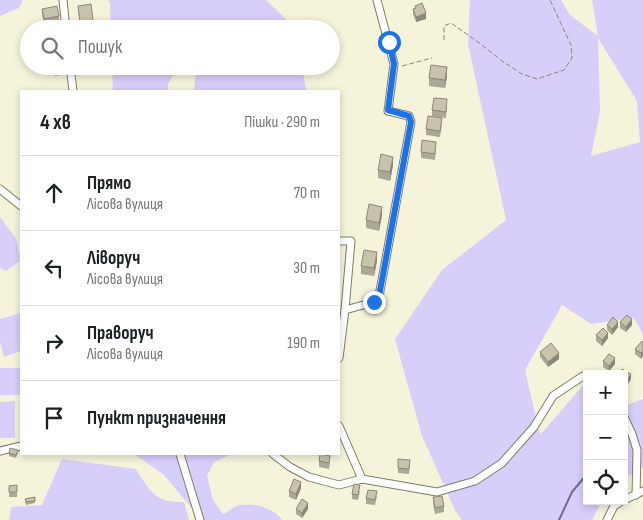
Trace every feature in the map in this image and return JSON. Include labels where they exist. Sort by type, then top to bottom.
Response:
[{"type":"street","points":[[63,0],[65,20]]},
{"type":"street","points":[[345,310],[374,302],[380,291],[411,122],[409,116],[388,110],[394,64],[377,0]]},
{"type":"street","points":[[71,75],[73,90]]},
{"type":"street","points":[[0,189],[20,205]]},
{"type":"street","points":[[340,241],[351,241],[340,350]]},
{"type":"street","points":[[274,455],[290,468],[309,477],[339,485],[362,479],[437,492],[474,481],[502,463],[534,427],[553,396],[583,376]]},
{"type":"street","points":[[628,426],[637,450],[636,495]]},
{"type":"street","points":[[340,428],[362,479]]},
{"type":"street","points":[[0,451],[20,446]]},
{"type":"street","points":[[180,455],[200,520]]},
{"type":"street","points":[[628,499],[643,492]]},
{"type":"street","points":[[607,520],[616,505]]},
{"type":"path","points":[[444,40],[444,26],[450,23],[522,74],[537,79],[552,75],[564,70],[572,58],[571,46],[550,0]]},
{"type":"path","points":[[394,68],[432,58]]},
{"type":"shaded area","points":[[0,0],[23,0],[19,8],[0,16]]},
{"type":"shaded area","points":[[108,0],[266,0],[287,20],[111,20],[110,3]]},
{"type":"shaded area","points":[[470,0],[561,0],[570,15],[598,36],[592,0],[643,0],[643,335],[634,318],[591,324],[562,305],[525,370],[540,435],[583,386],[583,505],[600,505],[592,520],[462,520],[456,512],[422,436],[395,339],[442,270],[506,220],[468,44]],"holes":[[[598,38],[637,101],[640,142],[591,156],[600,112]]]},
{"type":"shaded area","points":[[112,75],[173,75],[168,84],[168,90],[113,90]]},
{"type":"shaded area","points":[[195,75],[303,75],[306,90],[194,90]]},
{"type":"shaded area","points":[[0,217],[17,240],[20,261],[6,271],[0,268]]},
{"type":"shaded area","points":[[20,313],[20,351],[4,357],[0,342],[0,319]]},
{"type":"shaded area","points":[[0,368],[20,368],[20,395],[0,395]]},
{"type":"shaded area","points":[[643,399],[643,467],[628,476],[628,415],[628,405]]},
{"type":"shaded area","points":[[15,401],[15,438],[0,438],[0,402]]},
{"type":"shaded area","points":[[135,455],[230,455],[214,462],[207,476],[213,500],[223,514],[239,505],[252,505],[269,509],[282,520],[202,520],[163,474]]},
{"type":"shaded area","points":[[62,459],[136,469],[145,484],[160,498],[174,502],[184,502],[189,520],[9,520],[11,507],[42,505]]},
{"type":"building","points":[[422,3],[426,13],[416,17],[413,9]]},
{"type":"building","points":[[91,4],[93,20],[80,20],[78,6]]},
{"type":"building","points":[[57,6],[59,16],[44,19],[42,9]]},
{"type":"building","points":[[431,65],[447,67],[445,80],[429,78]]},
{"type":"building","points":[[434,98],[447,99],[446,112],[432,110]]},
{"type":"building","points":[[428,116],[442,118],[440,131],[426,129]]},
{"type":"building","points":[[422,140],[436,142],[435,154],[421,152]]},
{"type":"building","points":[[381,154],[393,157],[390,172],[378,170]]},
{"type":"building","points":[[369,204],[382,207],[379,223],[366,220]]},
{"type":"building","points":[[364,250],[377,252],[374,268],[361,266]]},
{"type":"building","points":[[627,315],[632,319],[626,327],[620,322]]},
{"type":"building","points":[[613,317],[618,322],[612,329],[607,325]]},
{"type":"building","points":[[603,328],[608,333],[602,340],[596,335]]},
{"type":"building","points":[[642,341],[643,351],[641,353],[635,349]]},
{"type":"building","points":[[551,343],[559,353],[548,362],[540,352]]},
{"type":"building","points":[[609,354],[615,358],[609,366],[603,361]]},
{"type":"building","points":[[10,448],[18,450],[16,455],[9,453]]},
{"type":"building","points":[[320,455],[330,456],[329,463],[319,461]]},
{"type":"building","points":[[398,459],[410,460],[409,469],[398,468]]},
{"type":"building","points":[[294,479],[301,482],[296,494],[289,491]]},
{"type":"building","points":[[354,484],[360,485],[358,495],[352,494]]},
{"type":"building","points":[[17,485],[17,492],[9,492],[9,486]]},
{"type":"building","points":[[368,490],[377,491],[375,500],[366,498]]},
{"type":"building","points":[[442,496],[444,506],[435,508],[433,497]]},
{"type":"building","points":[[35,497],[35,501],[26,502],[25,499]]},
{"type":"building","points":[[302,499],[308,503],[302,513],[296,509]]},
{"type":"waterway","points":[[559,520],[572,492],[583,479]]},
{"type":"route","points":[[374,302],[380,291],[411,122],[409,116],[388,110],[394,64],[389,42]]}]
